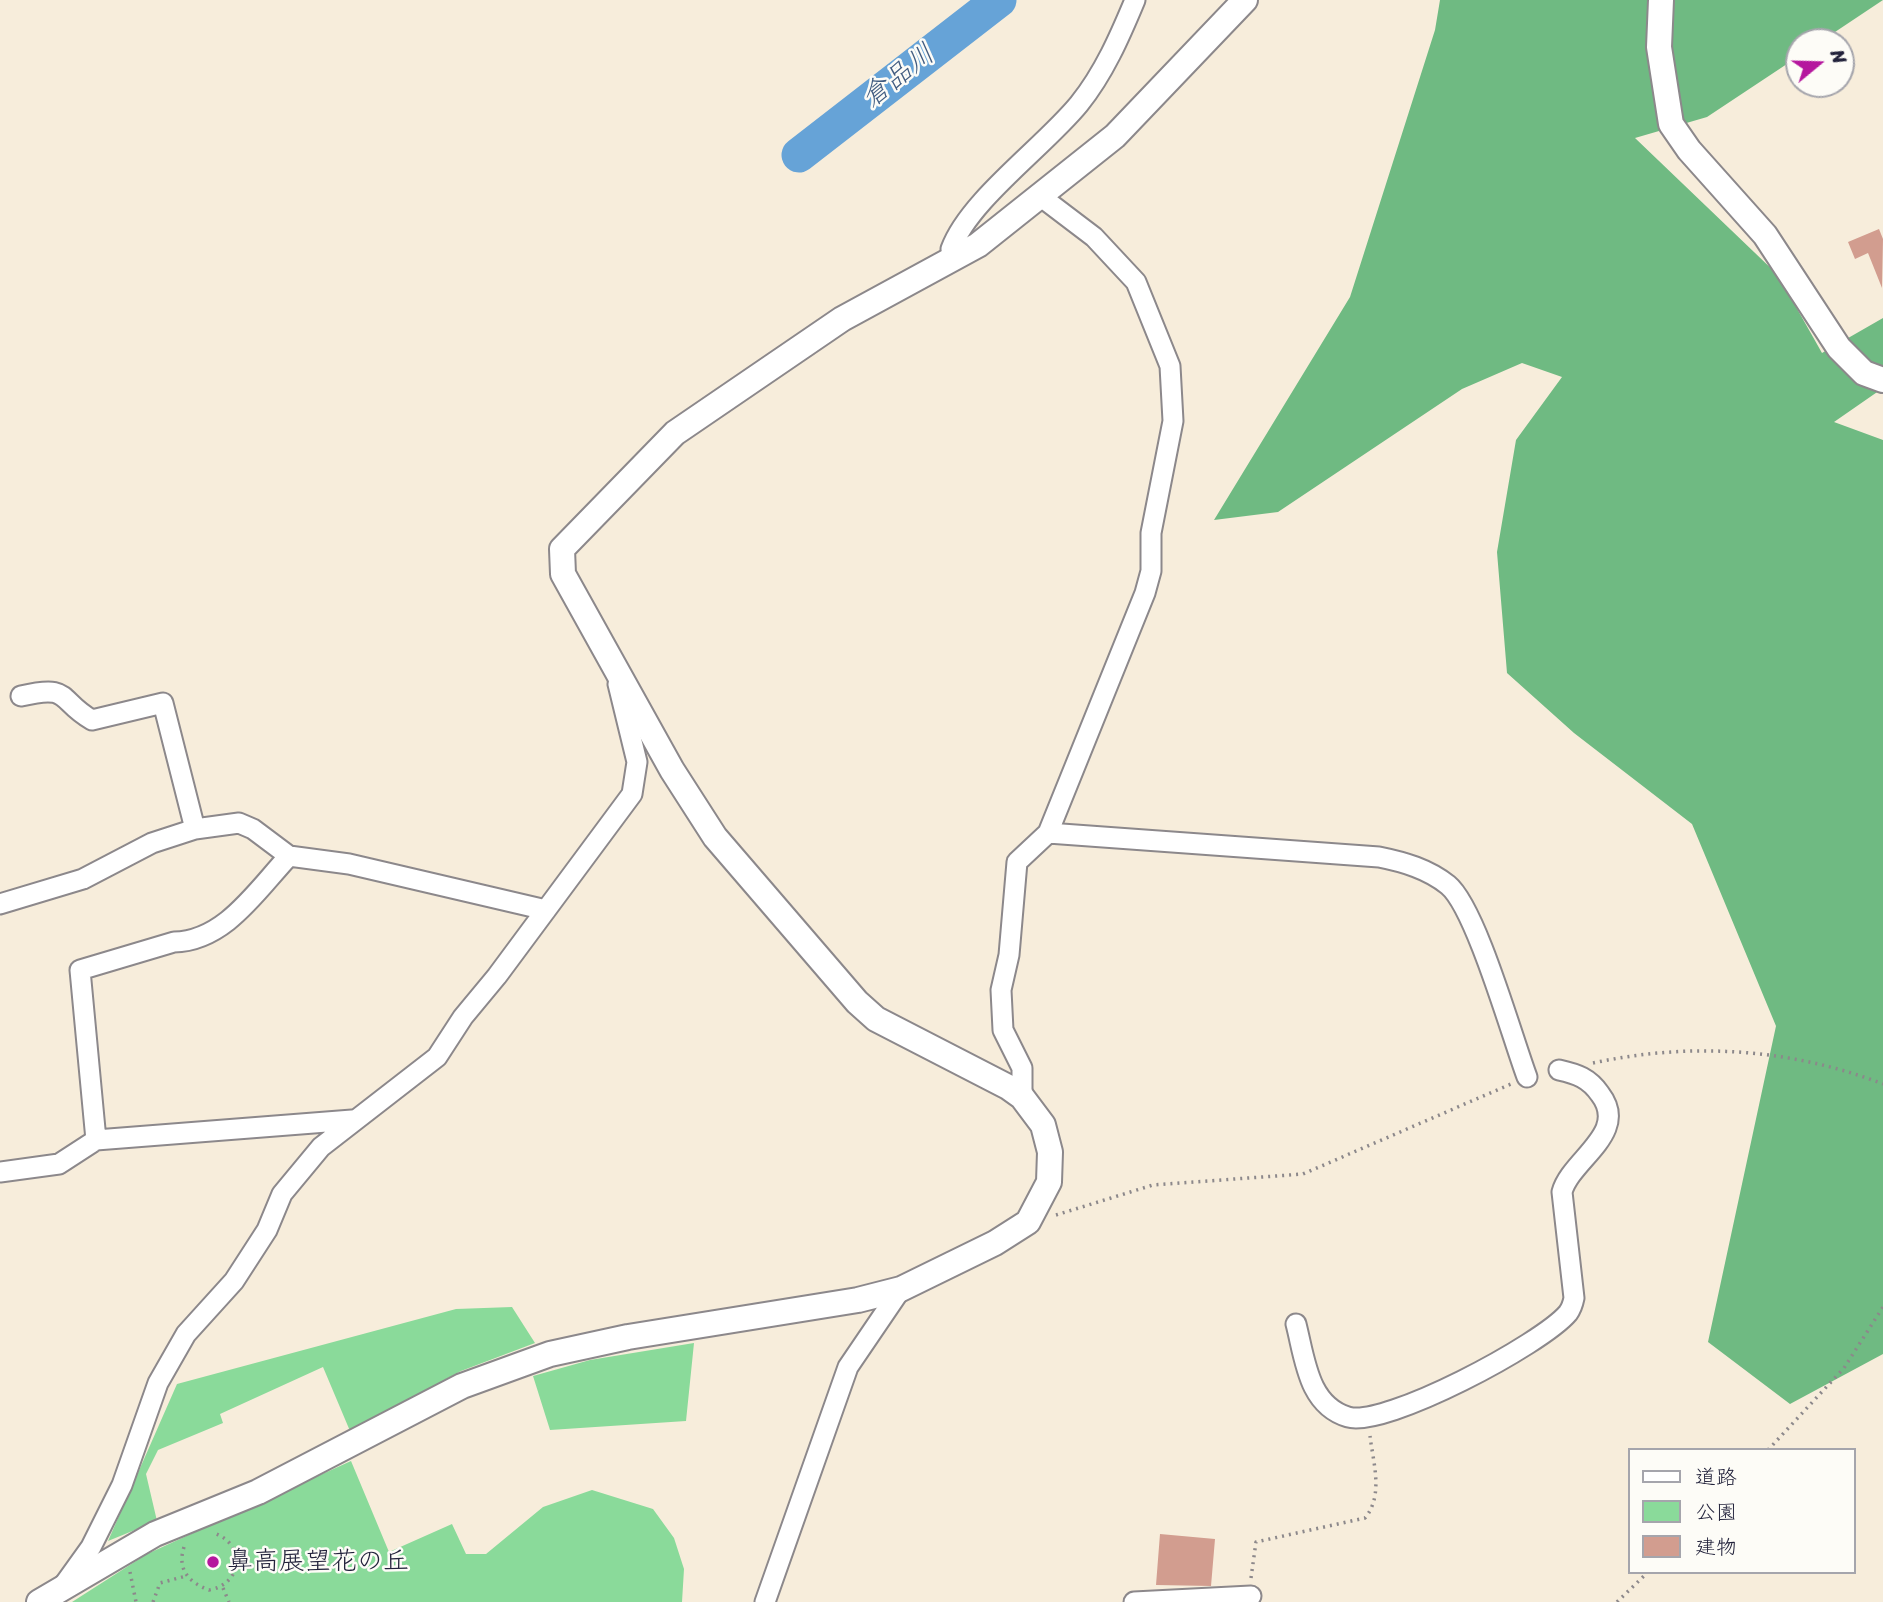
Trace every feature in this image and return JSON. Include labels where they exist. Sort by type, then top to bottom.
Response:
[{"type":"street","points":[[953,258],[951,249],[966,222],[1079,104],[1100,76],[1135,0]]},
{"type":"street","points":[[39,1602],[155,1534],[191,1527],[462,1386],[550,1354],[628,1337],[858,1300],[901,1289],[995,1243],[1028,1222],[1049,1182],[1050,1152],[1043,1125],[1022,1097],[876,1019],[857,1002],[715,837],[678,780],[563,574],[562,549],[675,433],[842,319],[978,245],[1115,136],[1245,0]]},
{"type":"street","points":[[1661,0],[1659,47],[1671,124],[1689,150],[1765,235],[1839,348],[1864,373],[1883,380]]},
{"type":"street","points":[[1022,1097],[1022,1068],[1003,1030],[1001,990],[1009,955],[1017,862],[1048,833],[1145,593],[1151,571],[1151,533],[1173,421],[1170,366],[1136,282],[1094,237],[1040,196]]},
{"type":"street","points":[[61,1589],[90,1547],[122,1485],[158,1383],[186,1334],[234,1281],[267,1230],[282,1194],[321,1147],[352,1120],[438,1057],[463,1017],[546,911],[632,794],[637,762],[614,666]]},
{"type":"street","points":[[21,696],[54,692],[66,696],[82,715],[92,720],[163,703],[195,829]]},
{"type":"street","points":[[0,904],[83,879],[152,844],[195,829],[239,823],[253,829],[289,856],[349,864],[546,911]]},
{"type":"street","points":[[1048,833],[1379,857],[1426,871],[1449,886],[1461,901],[1480,943],[1527,1077]]},
{"type":"street","points":[[96,1140],[80,970],[174,942],[190,942],[221,929],[289,856]]},
{"type":"street","points":[[1296,1324],[1311,1386],[1323,1402],[1347,1416],[1368,1419],[1456,1384],[1504,1360],[1569,1312],[1574,1298],[1562,1192],[1564,1182],[1598,1143],[1608,1115],[1605,1100],[1592,1083],[1580,1075],[1559,1070]]},
{"type":"street","points":[[0,1172],[59,1164],[96,1140],[352,1120]]},
{"type":"street","points":[[765,1602],[848,1367],[901,1289]]},
{"type":"street","points":[[1134,1602],[1251,1596]]},
{"type":"path","points":[[1559,1070],[1624,1056],[1692,1050],[1764,1053],[1847,1070],[1883,1084]]},
{"type":"path","points":[[1028,1222],[1153,1185],[1303,1174],[1527,1077]]},
{"type":"path","points":[[1771,1448],[1844,1368],[1883,1307]]},
{"type":"path","points":[[1251,1596],[1252,1558],[1256,1542],[1365,1518],[1373,1508],[1377,1489],[1368,1419]]},
{"type":"path","points":[[191,1527],[224,1536],[233,1547],[236,1564],[233,1577],[223,1588],[209,1590],[186,1576],[180,1560],[191,1527]]},
{"type":"path","points":[[126,1553],[136,1602]]},
{"type":"path","points":[[1617,1602],[1646,1574]]},
{"type":"path","points":[[153,1602],[160,1583],[186,1576]]},
{"type":"path","points":[[223,1588],[229,1602]]},
{"type":"green space","points":[[1440,0],[1883,0],[1841,28],[1785,28],[1785,65],[1707,117],[1635,138],[1778,275],[1822,353],[1883,318],[1883,388],[1834,422],[1883,440],[1883,1354],[1790,1404],[1708,1342],[1776,1026],[1692,824],[1574,733],[1507,673],[1497,552],[1516,440],[1562,377],[1522,363],[1462,389],[1278,512],[1214,520],[1350,297],[1435,30]]},
{"type":"green space","points":[[512,1307],[535,1343],[461,1371],[350,1431],[323,1367],[220,1414],[223,1423],[158,1450],[146,1474],[157,1521],[108,1541],[177,1384],[456,1309]]},
{"type":"green space","points":[[694,1343],[686,1421],[550,1430],[533,1376],[590,1360]]},
{"type":"green space","points":[[351,1461],[389,1552],[452,1524],[466,1554],[486,1554],[543,1507],[592,1490],[653,1509],[674,1538],[684,1569],[682,1602],[72,1602],[147,1554]]},
{"type":"building","points":[[1879,229],[1883,239],[1882,288],[1868,253],[1855,259],[1848,242]]},
{"type":"building","points":[[1160,1534],[1215,1539],[1211,1586],[1156,1585]]},
{"type":"waterway","name":"倉品川","points":[[799,155],[999,0]]},
{"type":"place","name":"鼻高展望花の丘","points":[[213,1562]]}]
